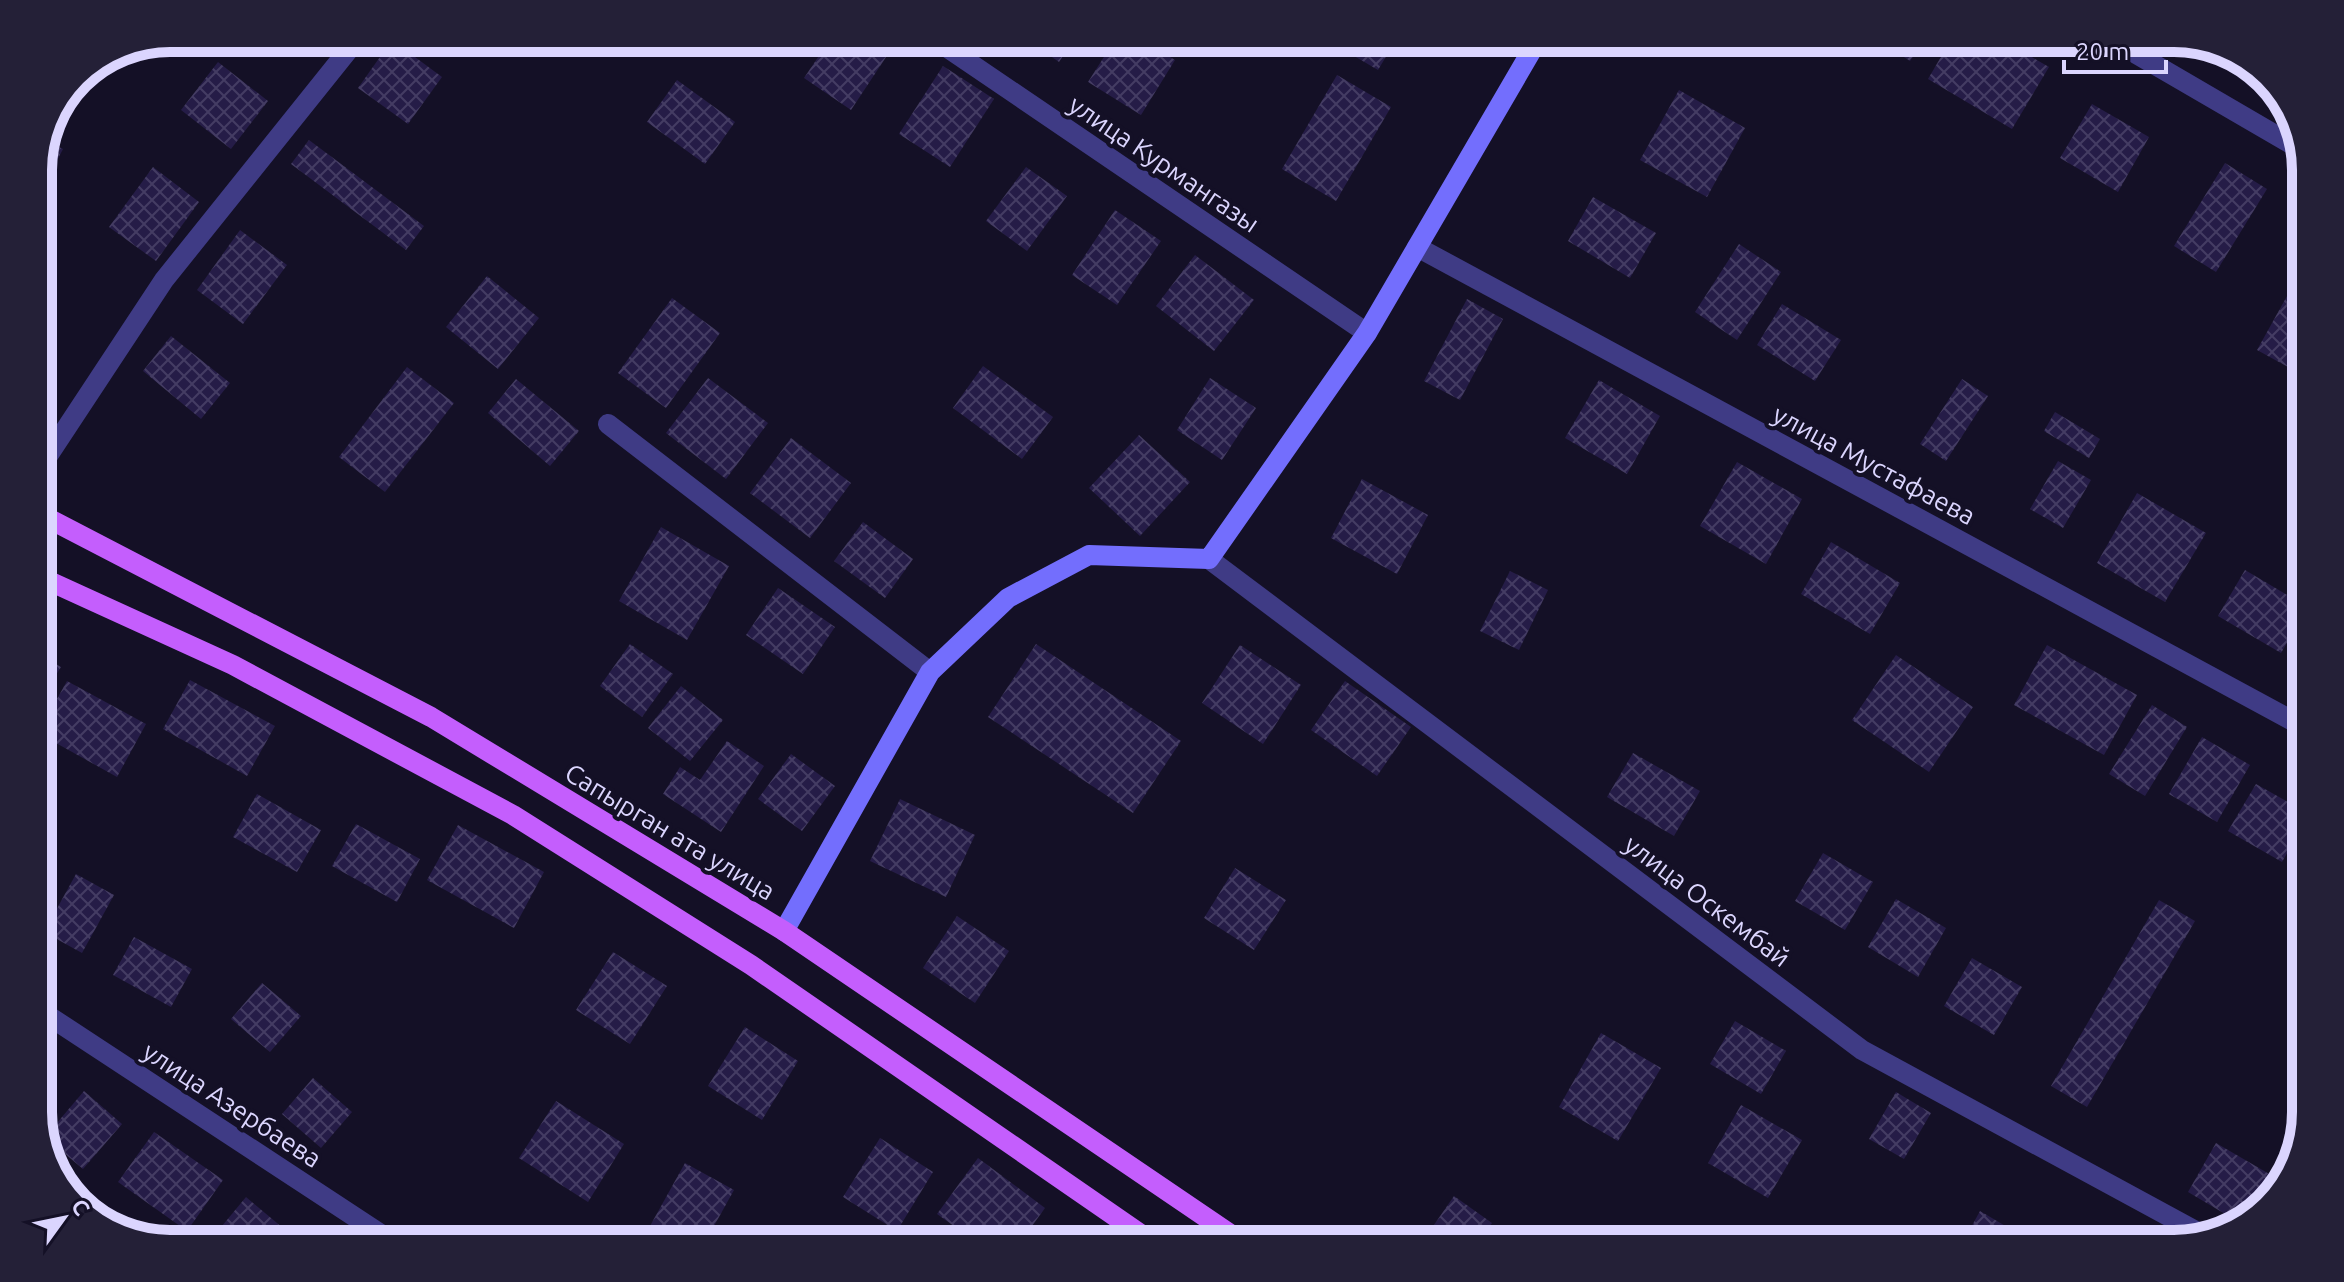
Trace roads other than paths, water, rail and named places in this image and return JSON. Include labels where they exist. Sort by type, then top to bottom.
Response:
[{"type":"main road","name":"Сапырган ата улица","points":[[52,520],[431,717],[784,931],[1224,1230]]},
{"type":"main road","points":[[52,582],[233,665],[513,815],[751,965],[1135,1230]]},
{"type":"street","points":[[52,450],[164,280],[347,52]]},
{"type":"street","name":"улица Курмангазы","points":[[954,52],[1367,333]]},
{"type":"street","points":[[784,931],[930,672],[1008,598],[1089,555],[1209,559],[1367,333],[1531,52]]},
{"type":"street","points":[[2133,52],[2289,143]]},
{"type":"street","name":"улица Мустафаева","points":[[1417,247],[2292,720]]},
{"type":"street","points":[[608,424],[930,672]]},
{"type":"street","name":"улица Оскембай","points":[[1209,559],[1862,1050],[2192,1229]]},
{"type":"street","name":"улица Азербаева","points":[[52,1018],[375,1230]]}]
